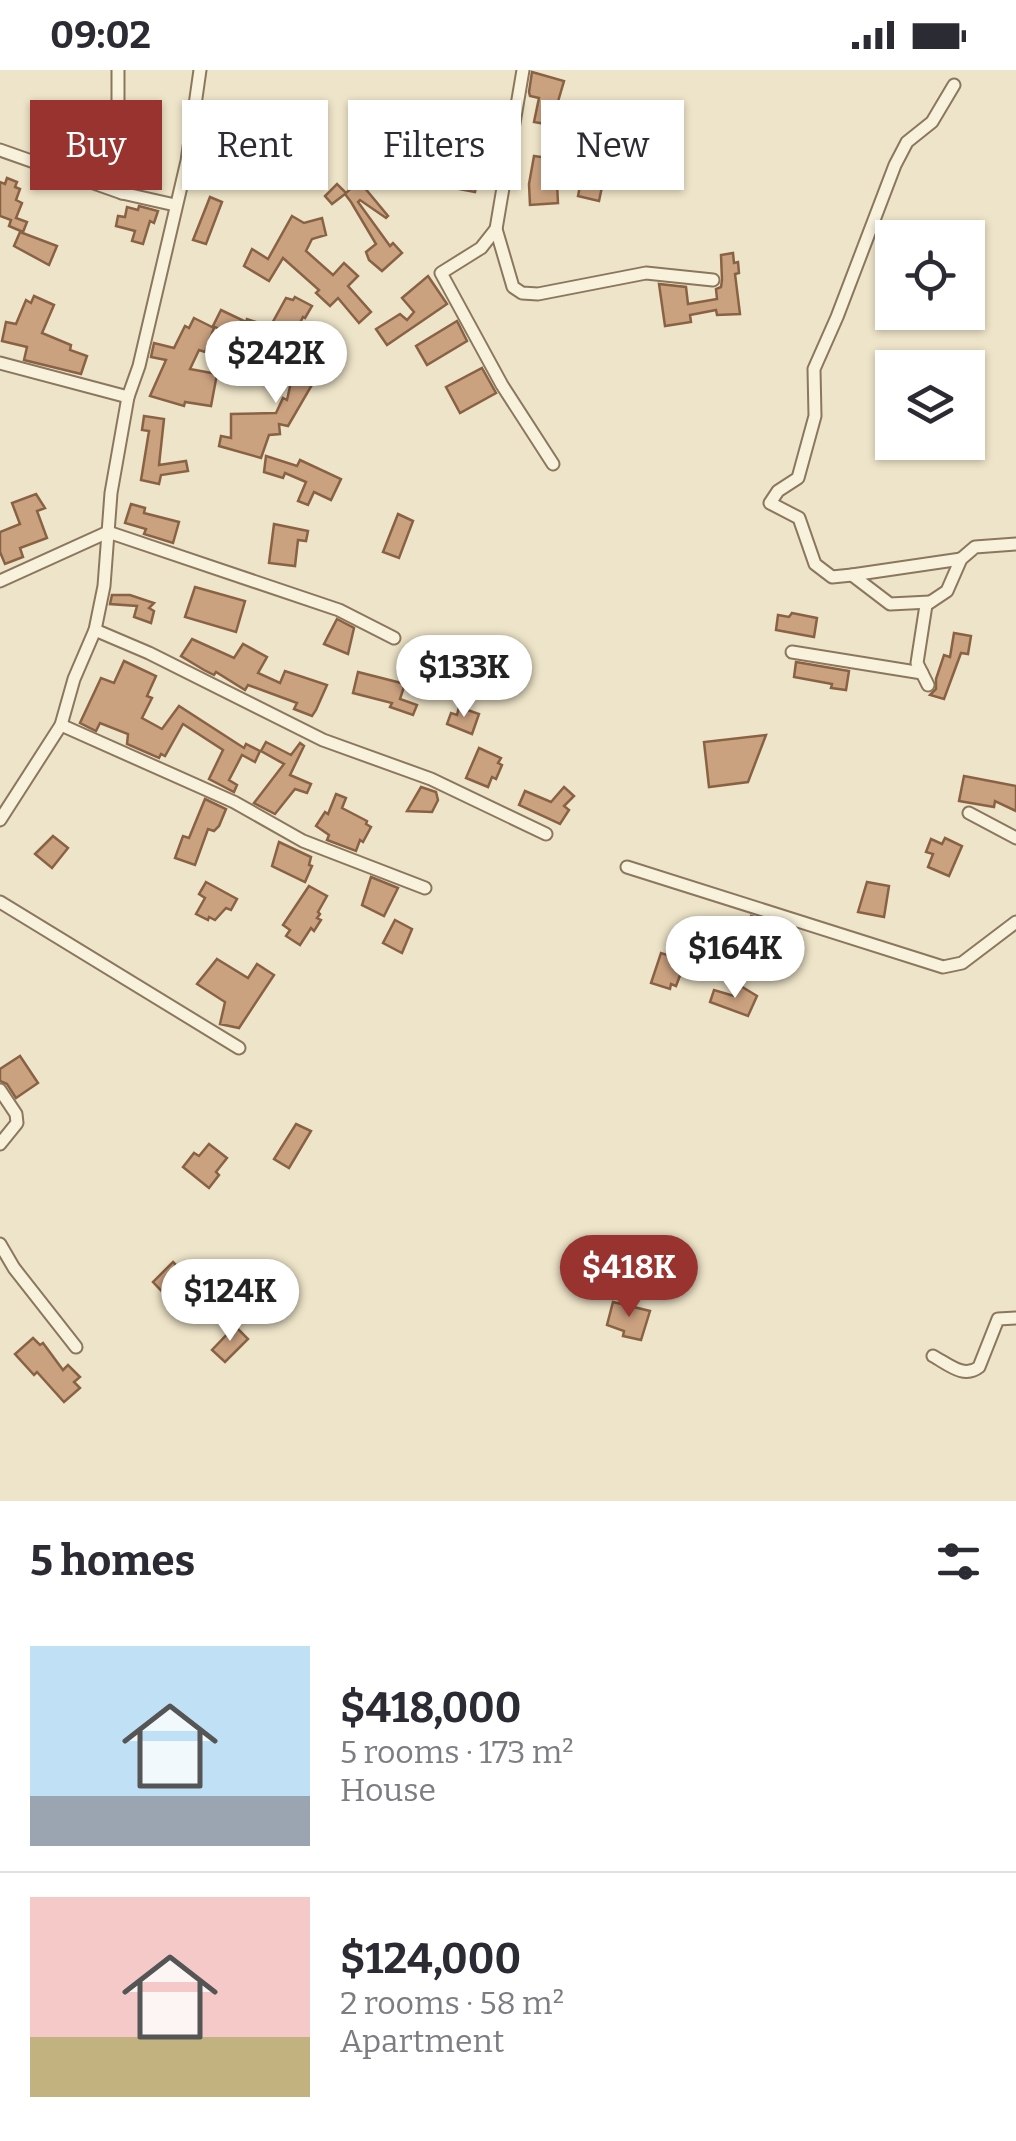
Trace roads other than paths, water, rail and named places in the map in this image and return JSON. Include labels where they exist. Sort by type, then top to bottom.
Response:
[{"type":"street","points":[[118,70],[118,170],[122,193]]},
{"type":"street","points":[[0,820],[61,725],[74,679],[95,630],[104,586],[110,493],[128,396],[140,366],[187,161],[200,70]]},
{"type":"street","points":[[524,70],[496,229],[513,287],[522,293],[563,291],[646,274],[713,280]]},
{"type":"street","points":[[954,85],[932,122],[907,142],[894,164],[814,369],[815,416],[798,478],[778,491],[770,503],[799,518],[814,564],[832,577],[961,559]]},
{"type":"street","points":[[0,150],[122,193],[175,205]]},
{"type":"street","points":[[496,229],[481,248],[441,272],[502,385],[553,464]]},
{"type":"street","points":[[0,364],[128,396]]},
{"type":"street","points":[[0,580],[108,532],[340,610],[394,638]]},
{"type":"street","points":[[792,652],[925,679],[917,663],[926,605],[947,591],[961,559],[975,546],[1016,544]]},
{"type":"street","points":[[852,575],[890,604],[930,602]]},
{"type":"street","points":[[95,630],[150,653],[322,740],[432,779],[546,834]]},
{"type":"street","points":[[61,725],[234,802],[303,842],[425,888]]},
{"type":"street","points":[[968,813],[1016,838]]},
{"type":"street","points":[[627,867],[943,968],[962,962],[1016,922]]},
{"type":"street","points":[[0,902],[239,1048]]},
{"type":"street","points":[[0,1090],[16,1114],[17,1123],[0,1144]]},
{"type":"street","points":[[0,1244],[76,1347]]},
{"type":"street","points":[[933,1356],[966,1373],[973,1372],[979,1367],[998,1319],[1016,1318]]}]
